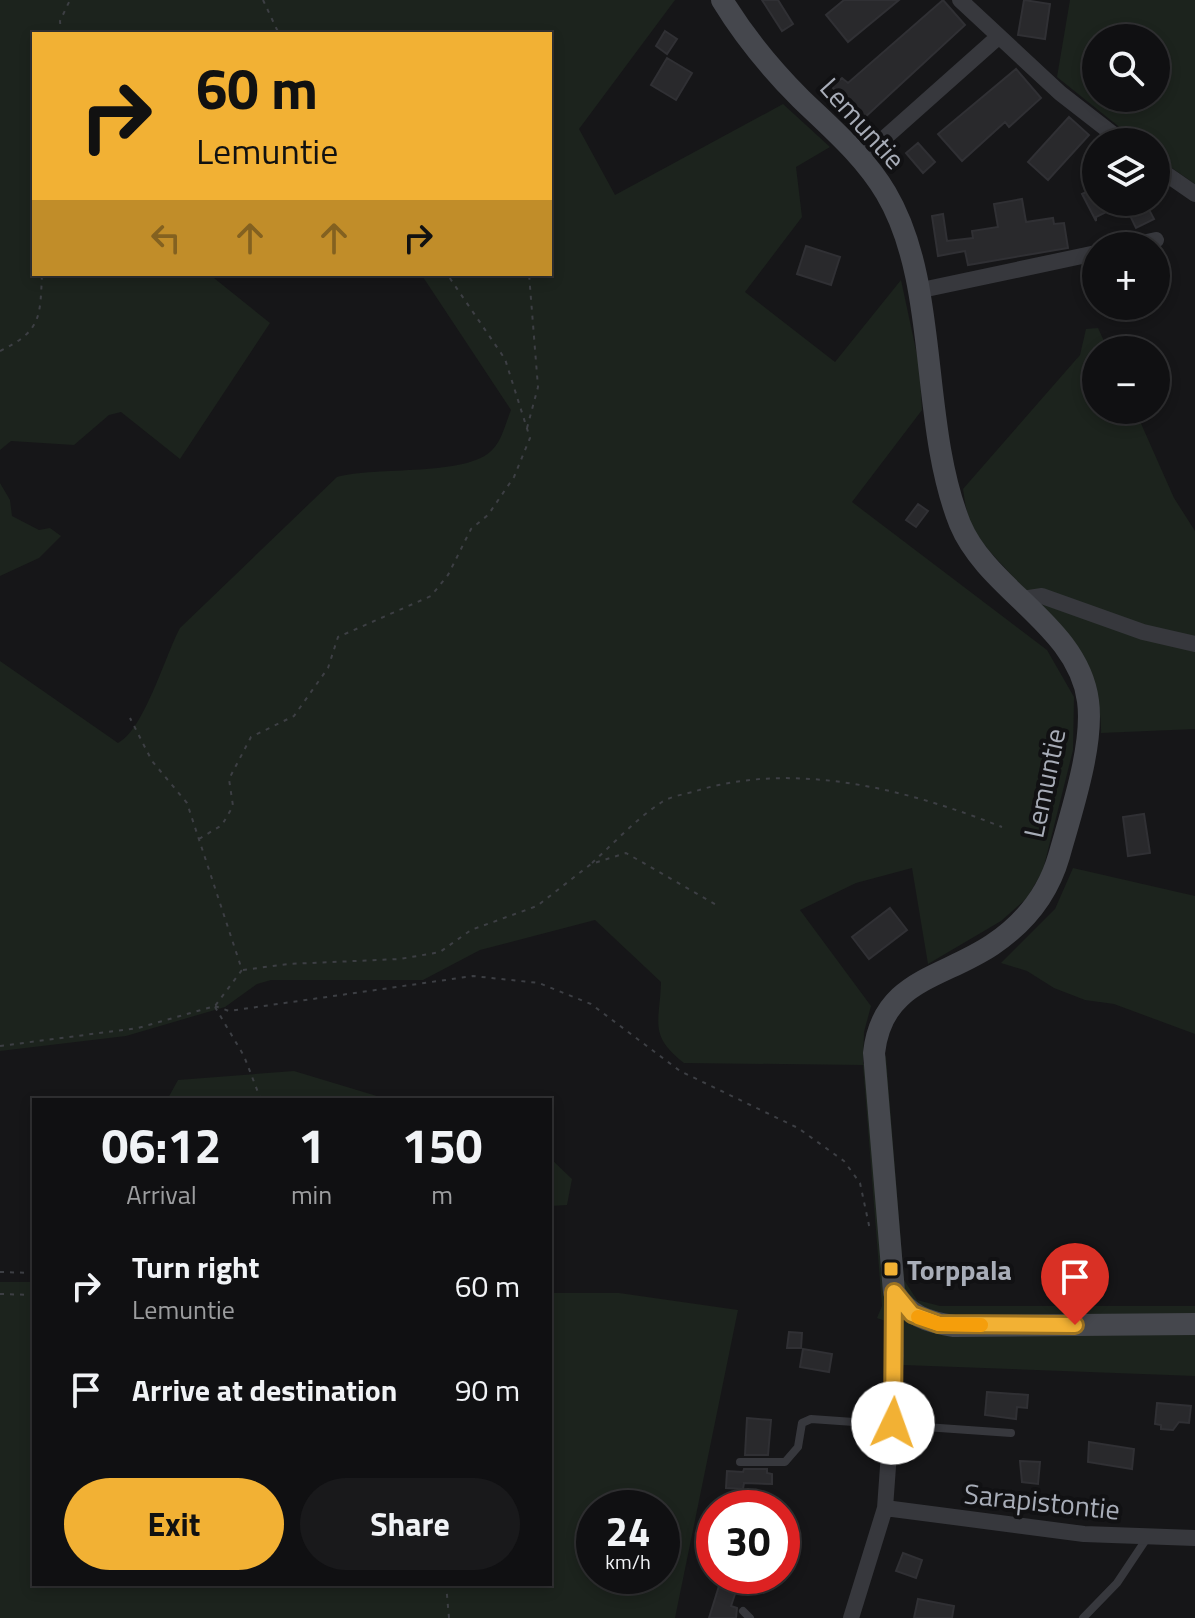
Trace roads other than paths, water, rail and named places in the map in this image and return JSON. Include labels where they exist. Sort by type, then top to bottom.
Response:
[{"type":"street","name":"Lemuntie","points":[[722,0],[773,69],[861,159],[900,219],[917,291],[938,441],[952,503],[962,529],[981,556],[1070,657],[1083,680],[1089,703],[1082,763],[1059,855],[1042,898],[1026,917],[991,945],[911,987],[895,999],[877,1033],[874,1053],[894,1292]]},
{"type":"street","points":[[960,0],[997,38],[1106,128]]},
{"type":"street","points":[[861,159],[997,38]]},
{"type":"street","points":[[1170,177],[1195,194]]},
{"type":"street","points":[[917,291],[1082,256]]},
{"type":"street","points":[[1022,599],[1042,596],[1143,632],[1195,644]]},
{"type":"street","points":[[894,1292],[912,1314],[925,1321],[954,1326],[1195,1324]]},
{"type":"street","points":[[851,1618],[885,1508],[893,1423],[894,1292]]},
{"type":"street","name":"Sarapistontie","points":[[885,1508],[1017,1528],[1195,1538]]},
{"type":"lane","points":[[740,1462],[774,1465],[793,1457],[802,1423],[811,1419],[1011,1433]]},
{"type":"lane","points":[[1083,1618],[1117,1583],[1147,1537]]},
{"type":"place","name":"Torppala","points":[[891,1269]]}]
